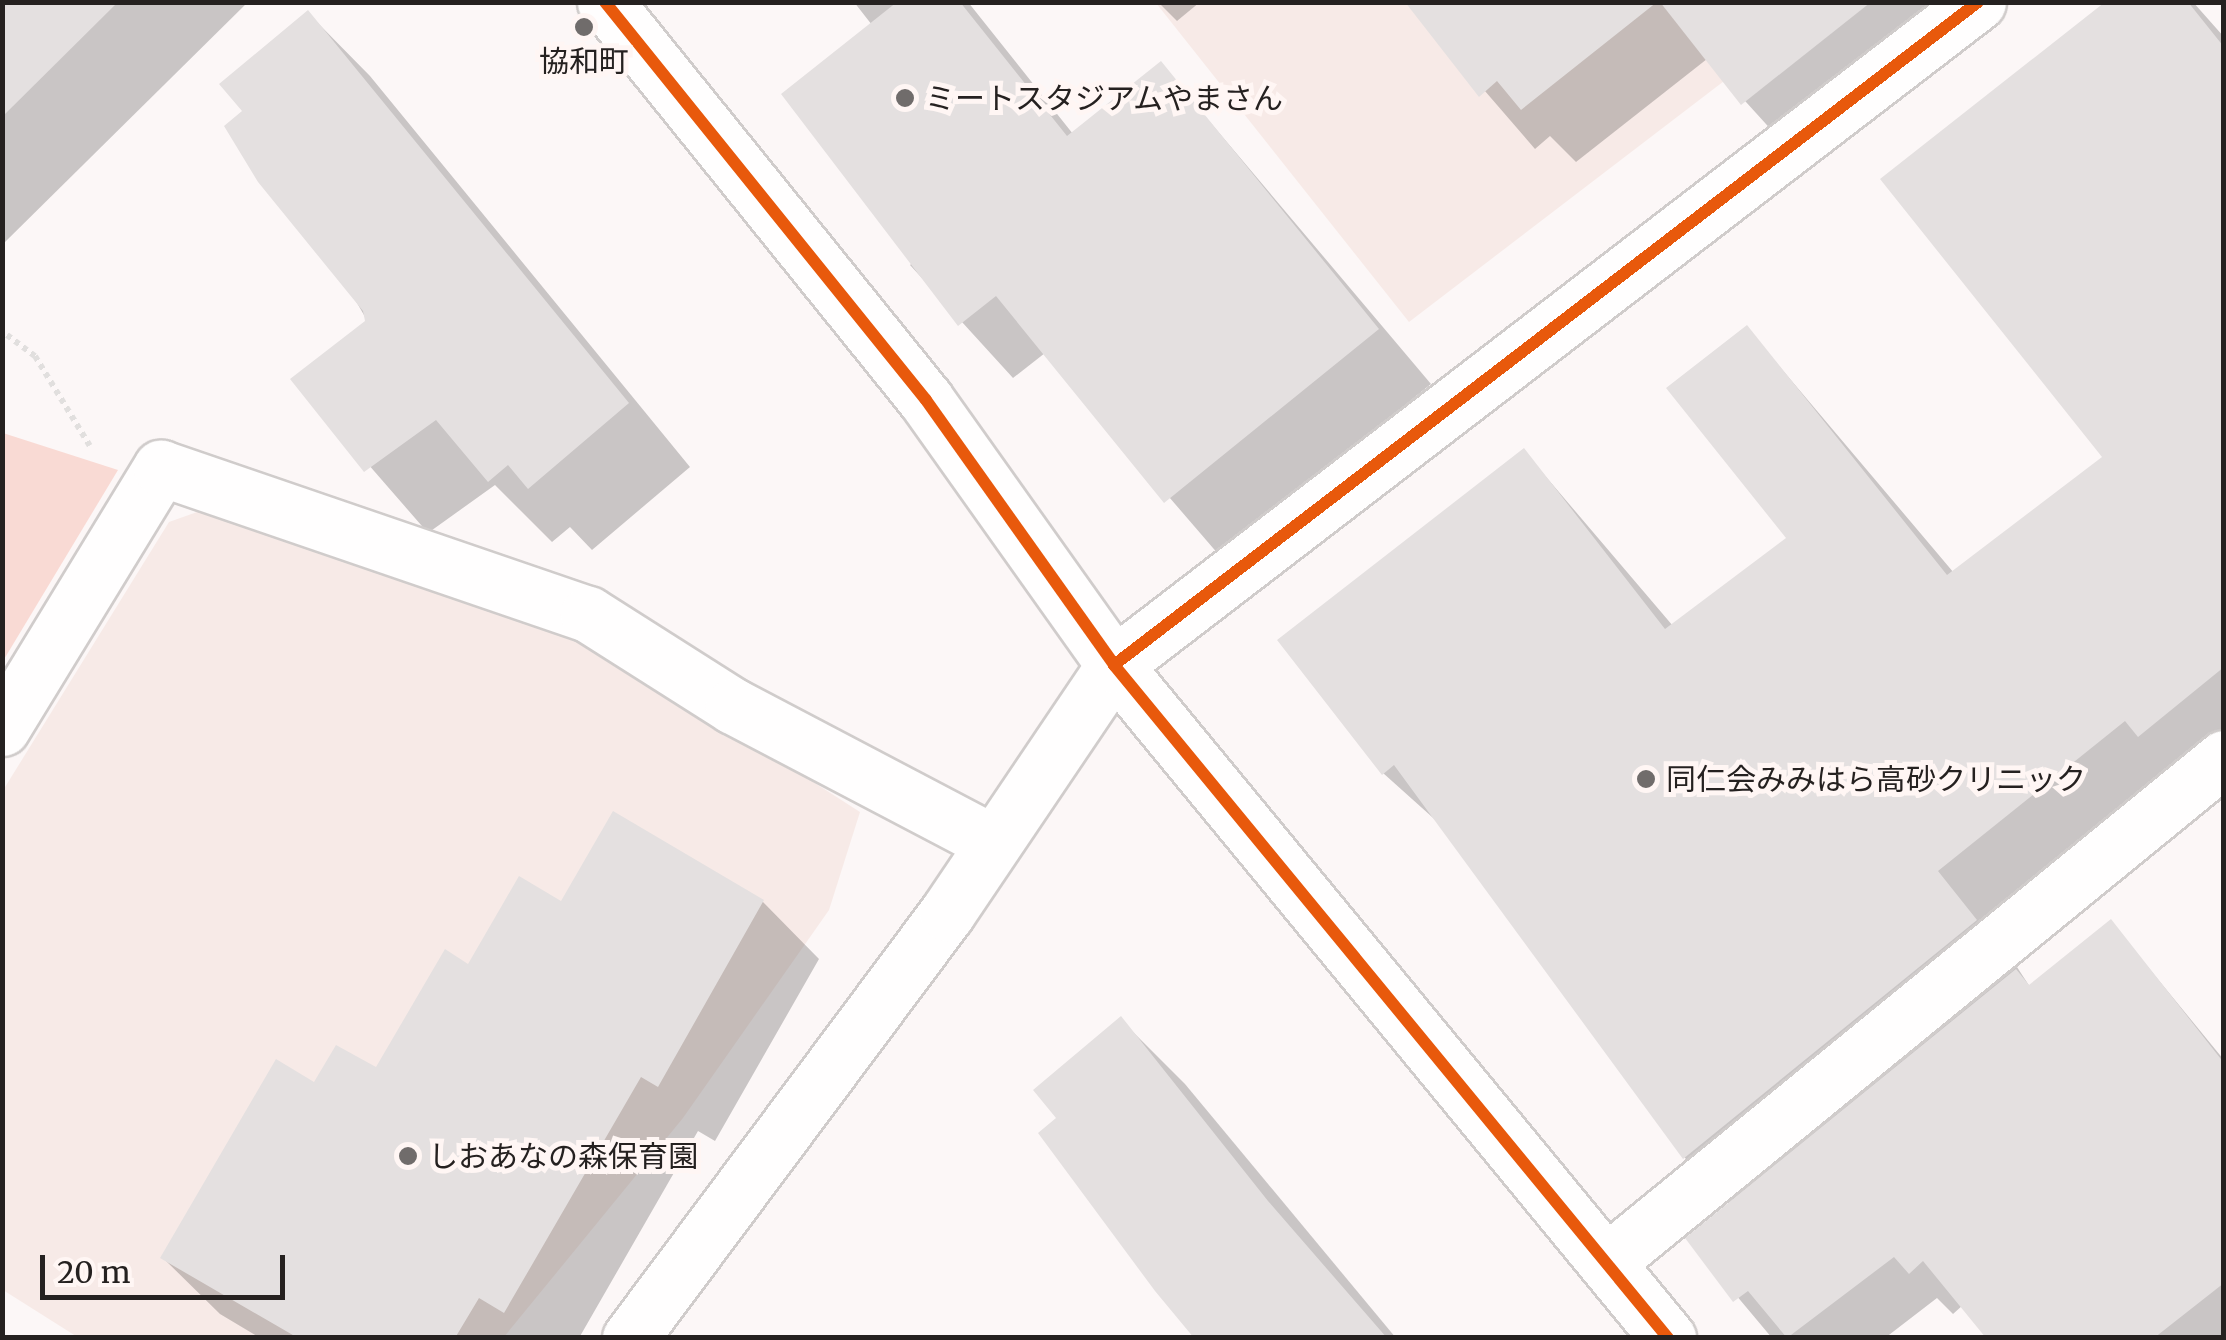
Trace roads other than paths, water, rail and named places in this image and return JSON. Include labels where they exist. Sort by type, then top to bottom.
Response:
[{"type":"street","points":[[606,2],[926,400],[1114,665],[1668,1338]]},
{"type":"street","points":[[630,1338],[992,842],[1114,665],[1978,2]]},
{"type":"street","points":[[2,728],[162,468],[588,614],[733,706],[992,842]]},
{"type":"street","points":[[1608,1261],[2224,758]]},
{"type":"place","name":"協和町","points":[[584,27]]},
{"type":"place","name":"ミートスタジアムやまさん","points":[[905,98]]},
{"type":"place","name":"同仁会みみはら高砂クリニック","points":[[1646,779]]},
{"type":"place","name":"しおあなの森保育園","points":[[408,1156]]}]
